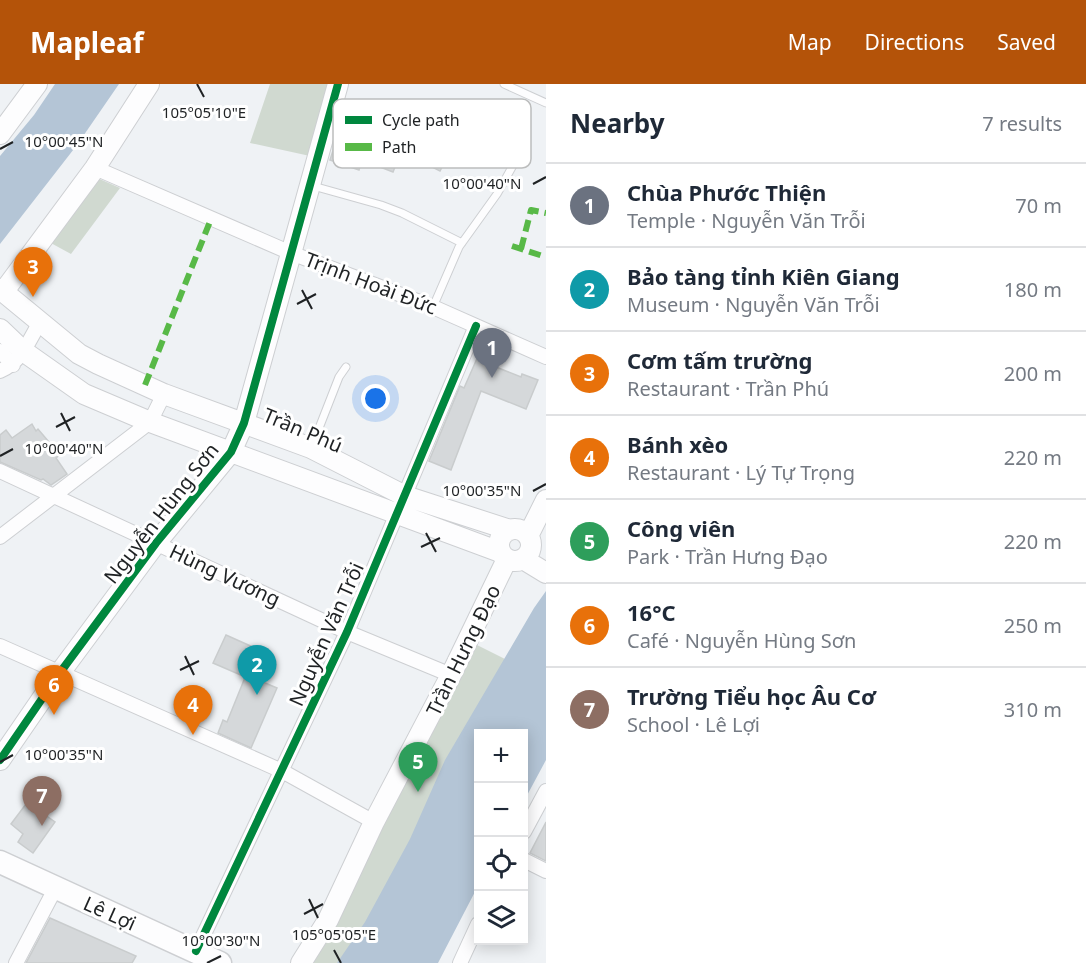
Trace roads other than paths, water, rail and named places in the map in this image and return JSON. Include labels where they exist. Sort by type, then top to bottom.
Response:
[{"type":"main road","name":"Lê Lợi","points":[[0,862],[220,963]]},
{"type":"street","points":[[1,131],[37,84]]},
{"type":"street","points":[[2,290],[95,168],[149,84]]},
{"type":"street","name":"Nguyễn Hùng Sơn","points":[[334,99],[338,84]]},
{"type":"street","name":"Nguyễn Hùng Sơn","points":[[0,760],[59,674],[156,543],[231,452],[244,423],[333,102]]},
{"type":"street","name":"Trịnh Hoài Đức","points":[[95,168],[291,253],[433,307],[546,357]]},
{"type":"street","name":"Trần Phú","points":[[2,290],[79,354],[164,394],[310,448],[405,496],[510,530],[520,530],[535,541]]},
{"type":"street","points":[[12,362],[40,322]]},
{"type":"street","name":"Nguyễn Văn Trỗi","points":[[196,951],[346,632],[398,515],[476,326]]},
{"type":"street","points":[[0,329],[12,362]]},
{"type":"street","points":[[0,351],[12,362],[150,422],[522,562]]},
{"type":"street","points":[[0,537],[150,422],[164,394]]},
{"type":"street","name":"Hùng Vương","points":[[0,471],[346,632],[452,675]]},
{"type":"street","points":[[522,562],[535,541],[546,500]]},
{"type":"street","points":[[510,530],[499,541],[522,562]]},
{"type":"street","name":"Trần Hưng Đạo","points":[[301,963],[328,920],[374,822],[452,675],[522,562]]},
{"type":"street","points":[[0,646],[282,771],[374,822]]},
{"type":"street","points":[[528,825],[546,791]]},
{"type":"street","points":[[528,862],[546,871]]},
{"type":"street","points":[[16,963],[56,889]]},
{"type":"street","points":[[460,963],[474,933]]},
{"type":"lane","points":[[504,84],[546,103]]},
{"type":"lane","points":[[433,307],[462,243],[497,194],[512,168]]},
{"type":"lane","points":[[310,185],[402,213],[462,243]]},
{"type":"lane","points":[[310,448],[339,378],[346,367]]},
{"type":"water","points":[[55,84],[119,84],[77,145],[0,244],[0,156],[34,115]]},
{"type":"water","points":[[546,591],[546,760],[528,794],[528,729],[474,729],[474,894],[438,963],[337,963],[365,922],[410,839],[445,760]]},
{"type":"place","name":"Cơm tấm trường","points":[[33,297]]},
{"type":"place","name":"Chùa Phước Thiện","points":[[492,378]]},
{"type":"place","name":"Bảo tàng tỉnh Kiên Giang","points":[[257,695]]},
{"type":"place","name":"16°C","points":[[54,715]]},
{"type":"place","name":"Bánh xèo","points":[[193,735]]},
{"type":"place","name":"Công viên","points":[[418,792]]},
{"type":"place","name":"Trường Tiểu học Âu Cơ","points":[[42,826]]}]
